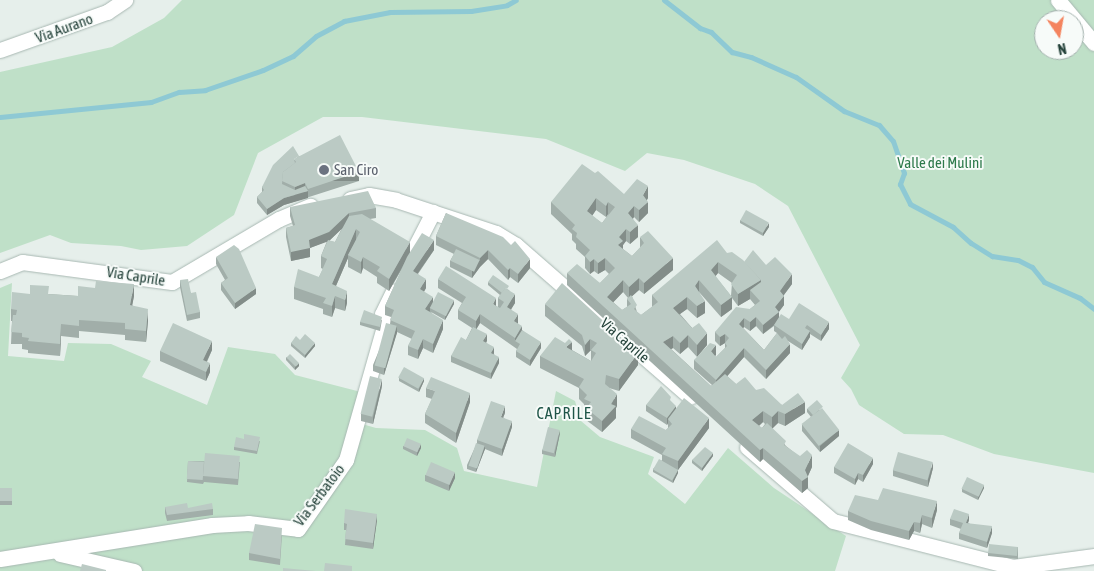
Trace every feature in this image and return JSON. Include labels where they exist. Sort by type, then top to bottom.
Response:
[{"type":"street","name":"Via Aurano","points":[[0,50],[107,12],[125,0]]},
{"type":"street","points":[[1058,0],[1094,43]]},
{"type":"street","name":"Via Caprile","points":[[0,271],[22,262],[172,282],[302,207],[369,195],[433,212],[496,233],[516,245],[705,410]]},
{"type":"street","name":"Via Serbatoio","points":[[0,559],[212,525],[248,522],[298,529],[346,460],[386,320],[382,314],[433,212]]},
{"type":"street","points":[[735,436],[833,521],[1013,567],[1094,556]]},
{"type":"street","points":[[48,552],[134,571]]},
{"type":"green space","name":"Valle dei Mulini","points":[[182,0],[1094,0],[1094,473],[994,454],[943,435],[904,434],[859,405],[851,389],[841,378],[860,345],[788,206],[755,184],[684,160],[647,153],[625,171],[546,139],[362,117],[323,117],[258,153],[234,215],[187,246],[141,250],[121,246],[71,243],[50,235],[0,253],[0,72],[112,47],[164,18]]},
{"type":"green space","points":[[12,283],[8,356],[64,361],[68,343],[111,344],[151,361],[142,377],[207,405],[228,347],[275,354],[295,375],[361,392],[355,422],[376,428],[425,430],[457,448],[464,471],[537,487],[556,391],[575,401],[581,421],[600,437],[654,457],[648,474],[685,504],[728,448],[774,488],[846,536],[835,571],[0,571],[0,288]]},
{"type":"building","name":"San Ciro","points":[[340,135],[359,172],[308,189],[305,183],[295,187],[282,181],[283,172],[296,162],[294,159]]},
{"type":"building","points":[[293,146],[299,156],[294,159],[295,163],[283,172],[282,184],[295,190],[305,186],[308,191],[284,198],[267,209],[257,197],[264,190],[262,187],[273,165]]},
{"type":"building","points":[[582,164],[595,173],[598,171],[624,194],[637,179],[648,186],[643,195],[648,202],[639,210],[634,206],[628,213],[638,225],[630,232],[626,229],[619,237],[623,241],[618,245],[632,256],[644,243],[640,237],[648,231],[673,258],[644,283],[639,278],[629,287],[623,280],[607,297],[622,310],[631,304],[627,299],[631,295],[637,305],[634,309],[641,315],[658,302],[652,295],[717,240],[727,253],[732,252],[743,260],[761,280],[738,294],[731,284],[737,275],[718,262],[711,270],[732,297],[721,305],[699,280],[695,286],[705,301],[697,306],[687,297],[673,308],[692,328],[699,323],[707,333],[697,345],[688,335],[680,343],[673,336],[663,342],[711,386],[725,374],[736,384],[745,377],[756,390],[764,388],[782,405],[798,393],[805,402],[785,414],[778,411],[772,417],[763,411],[752,420],[762,428],[767,423],[786,441],[784,445],[800,456],[807,450],[812,455],[805,470],[808,477],[802,481],[763,448],[760,450],[567,273],[577,264],[600,283],[615,268],[605,258],[598,263],[594,259],[590,262],[585,256],[590,250],[576,237],[577,233],[572,229],[575,225],[551,202]],"holes":[[[596,198],[606,206],[608,202],[615,207],[602,223],[587,211]]]},
{"type":"building","points":[[368,191],[376,208],[349,213],[329,232],[309,240],[310,248],[291,252],[286,228],[295,225],[290,207]]},
{"type":"building","points":[[746,210],[769,223],[763,233],[740,220]]},
{"type":"building","points":[[446,213],[503,237],[511,245],[515,241],[530,259],[518,274],[510,268],[508,270],[488,250],[480,258],[436,236]]},
{"type":"building","points":[[362,214],[410,242],[389,279],[377,271],[380,267],[363,257],[361,262],[348,255],[360,232],[356,229],[332,284],[347,291],[345,300],[335,296],[332,306],[323,303],[326,298],[294,287],[298,269],[319,277],[327,259],[321,256],[328,240],[335,242],[349,216]]},
{"type":"building","points":[[422,233],[434,240],[413,271],[426,279],[420,289],[433,297],[425,309],[443,320],[433,344],[423,339],[418,350],[408,346],[415,331],[390,320],[394,310],[385,306],[407,257]]},
{"type":"building","points":[[234,245],[239,249],[256,288],[235,303],[221,283],[228,278],[216,257]]},
{"type":"building","points":[[456,249],[480,260],[474,272],[451,261]]},
{"type":"building","points":[[753,250],[766,265],[775,257],[792,274],[780,291],[784,296],[775,307],[779,312],[763,325],[756,317],[750,322],[744,318],[739,324],[764,350],[777,333],[782,339],[785,336],[790,344],[766,370],[744,348],[716,380],[694,360],[710,343],[716,345],[711,351],[716,357],[727,346],[725,343],[729,338],[725,334],[720,337],[715,332],[736,307],[750,309],[760,301],[750,290],[761,280],[744,262]]},
{"type":"building","points":[[446,266],[496,298],[493,304],[500,308],[504,302],[498,298],[505,288],[515,294],[507,307],[518,314],[514,321],[522,326],[515,338],[480,314],[476,321],[458,310],[466,297],[438,279]]},
{"type":"building","points":[[493,275],[509,286],[502,293],[488,282]]},
{"type":"building","points":[[188,279],[191,293],[196,292],[200,312],[187,315],[180,280]]},
{"type":"building","points":[[96,281],[134,284],[130,305],[148,309],[146,331],[125,329],[125,323],[79,320],[79,326],[61,324],[60,344],[28,341],[29,338],[22,337],[22,333],[11,332],[13,315],[16,315],[17,310],[11,309],[12,292],[30,294],[30,285],[49,286],[48,294],[78,296],[78,286],[95,288]]},
{"type":"building","points":[[562,283],[638,353],[619,379],[606,375],[605,384],[617,394],[611,404],[616,406],[602,421],[586,408],[591,402],[584,399],[587,395],[579,387],[584,379],[540,356],[555,337],[565,343],[569,339],[572,342],[566,347],[591,361],[596,353],[591,350],[597,343],[590,339],[585,345],[582,335],[545,304]]},
{"type":"building","points":[[438,292],[454,300],[446,316],[430,308]]},
{"type":"building","points":[[799,303],[829,322],[821,335],[807,325],[805,328],[810,331],[802,344],[774,325],[781,314],[789,319]]},
{"type":"building","points":[[364,310],[382,317],[380,327],[360,322]]},
{"type":"building","points":[[173,323],[212,341],[203,360],[210,363],[206,372],[160,351]]},
{"type":"building","points":[[386,323],[397,326],[385,368],[375,366]]},
{"type":"building","points":[[473,327],[487,334],[483,341],[494,347],[491,353],[499,357],[491,373],[451,356],[461,337],[466,340]]},
{"type":"building","points":[[522,330],[541,342],[530,360],[516,351],[520,344],[515,341]]},
{"type":"building","points":[[305,334],[315,343],[305,355],[291,343],[296,336],[300,340]]},
{"type":"building","points":[[290,354],[299,363],[296,367],[286,358]]},
{"type":"building","points":[[404,367],[424,378],[418,389],[398,377]]},
{"type":"building","points":[[370,376],[382,379],[372,417],[361,414]]},
{"type":"building","points":[[431,377],[470,393],[456,433],[425,414],[435,391],[426,388]]},
{"type":"building","points":[[661,386],[676,406],[667,418],[646,405]]},
{"type":"building","points":[[684,398],[709,418],[678,461],[662,454],[666,448],[631,429],[639,416],[666,430],[672,424],[668,419]]},
{"type":"building","points":[[817,400],[823,407],[813,415],[807,409]]},
{"type":"building","points":[[491,401],[505,406],[501,417],[512,421],[502,449],[477,440]]},
{"type":"building","points":[[822,408],[839,430],[819,446],[802,424]]},
{"type":"building","points":[[548,427],[560,430],[554,453],[542,450]]},
{"type":"building","points":[[244,434],[260,437],[257,451],[234,447],[236,437],[244,439]]},
{"type":"building","points":[[407,438],[421,444],[417,452],[403,446]]},
{"type":"building","points":[[476,443],[485,446],[477,469],[469,466]]},
{"type":"building","points":[[848,443],[873,458],[863,475],[858,473],[855,479],[834,467]]},
{"type":"building","points":[[705,447],[713,453],[702,468],[692,460]]},
{"type":"building","points":[[898,452],[933,462],[927,480],[893,470]]},
{"type":"building","points":[[205,453],[240,456],[238,479],[203,476]]},
{"type":"building","points":[[659,459],[678,470],[672,480],[653,469]]},
{"type":"building","points":[[188,461],[204,462],[203,480],[187,479]]},
{"type":"building","points":[[431,462],[455,472],[449,485],[426,475]]},
{"type":"building","points":[[967,477],[984,485],[979,497],[962,489]]},
{"type":"building","points":[[0,488],[12,488],[12,501],[0,501]]},
{"type":"building","points":[[883,488],[937,501],[932,518],[922,515],[920,523],[914,522],[909,531],[871,521],[848,511],[855,495],[878,500]]},
{"type":"building","points":[[187,503],[188,508],[212,503],[213,509],[167,515],[165,507]]},
{"type":"building","points":[[345,509],[377,514],[373,543],[345,539],[347,524],[344,523]]},
{"type":"building","points":[[954,509],[969,514],[966,523],[992,526],[987,542],[959,533],[963,523],[950,519]]},
{"type":"building","points":[[255,524],[282,528],[280,559],[249,553]]},
{"type":"building","points":[[989,544],[1018,547],[1017,556],[988,553]]},
{"type":"building","points":[[325,563],[352,566],[352,571],[324,571]]},
{"type":"building","points":[[82,564],[106,570],[106,571],[80,571]]},
{"type":"building","points":[[283,568],[316,571],[283,571]]},
{"type":"waterway","points":[[0,117],[151,102],[179,92],[205,90],[263,70],[293,56],[316,36],[344,21],[390,12],[471,11],[507,5],[516,0]]},
{"type":"waterway","points":[[664,0],[700,28],[711,32],[732,52],[751,57],[796,77],[844,111],[879,125],[893,141],[904,173],[900,184],[910,204],[953,227],[971,243],[992,256],[1018,260],[1032,267],[1044,282],[1080,298],[1094,309]]},
{"type":"place","name":"San Ciro","points":[[324,170]]},
{"type":"district","name":"CAPRILE","points":[[564,413]]}]
